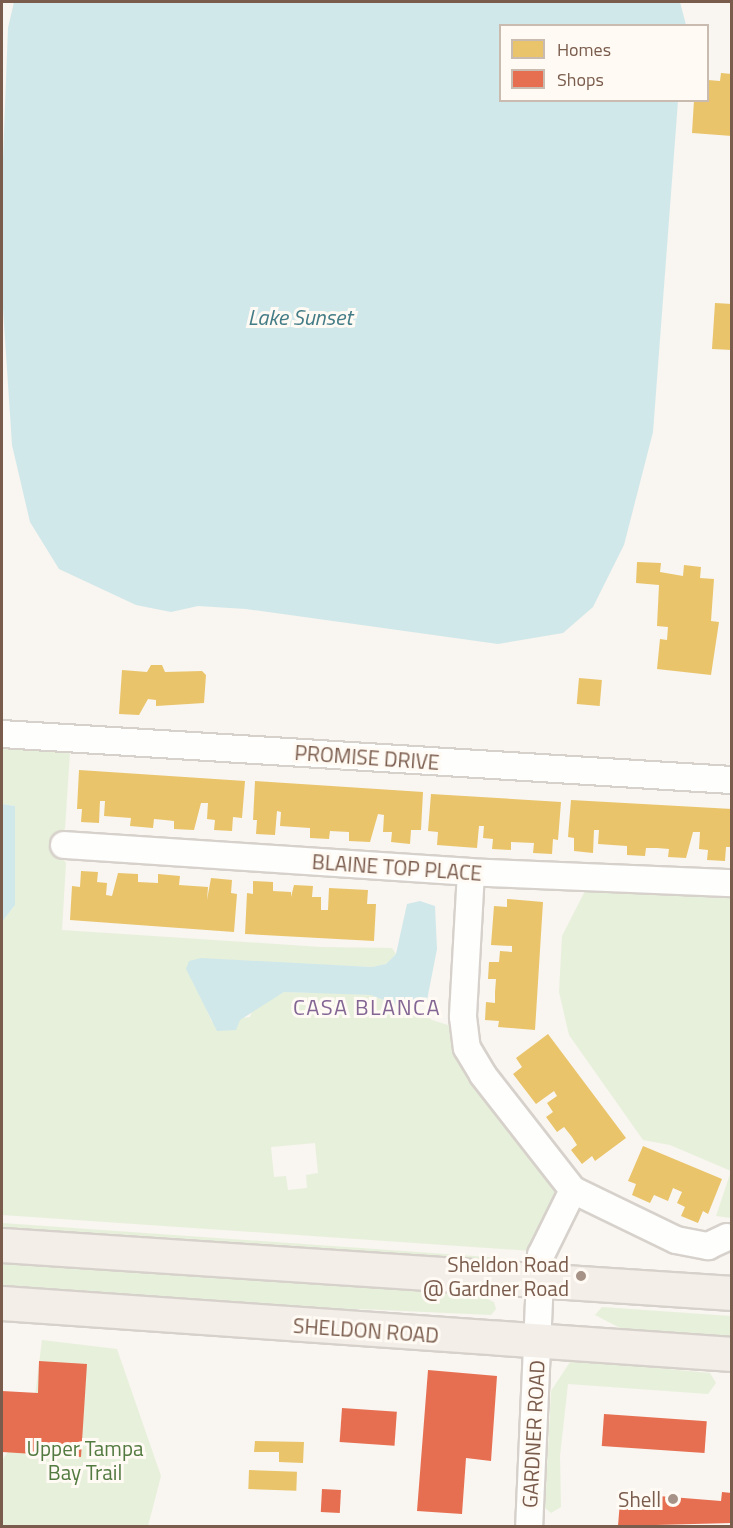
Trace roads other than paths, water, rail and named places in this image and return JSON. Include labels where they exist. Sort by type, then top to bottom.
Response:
[{"type":"main road","points":[[2,1245],[732,1293]]},
{"type":"main road","points":[[2,1261],[167,1272],[221,1260]]},
{"type":"main road","name":"SHELDON ROAD","points":[[2,1303],[732,1354]]},
{"type":"street","name":"PROMISE DRIVE","points":[[2,734],[732,780]]},
{"type":"street","name":"BLAINE TOP PLACE","points":[[64,845],[471,872],[732,883]]},
{"type":"street","points":[[471,872],[463,1017],[467,1048],[483,1075],[573,1190],[676,1240],[708,1246],[727,1238]]},
{"type":"street","name":"GARDNER ROAD","points":[[529,1527],[541,1255],[573,1190]]},
{"type":"water","name":"Lake Sunset","points":[[14,2],[680,2],[686,24],[499,24],[499,102],[678,102],[653,432],[624,545],[593,607],[563,633],[498,644],[246,609],[198,606],[171,612],[136,605],[59,569],[30,522],[12,445],[2,293],[2,184],[8,28]]},
{"type":"water","points":[[2,804],[15,806],[15,905],[2,922]]},
{"type":"water","points":[[420,901],[435,906],[437,949],[427,1000],[413,1006],[396,1005],[371,995],[284,992],[240,1020],[236,1030],[217,1031],[186,969],[189,961],[201,958],[372,967],[386,964],[396,954],[407,904]]},
{"type":"place","name":"Sheldon Road @ Gardner Road","points":[[581,1276]]},
{"type":"place","name":"Shell","points":[[673,1499]]},
{"type":"district","name":"CASA BLANCA","points":[[367,1008]]},
{"type":"park label","name":"Upper Tampa Bay Trail","points":[[85,1460]]}]
